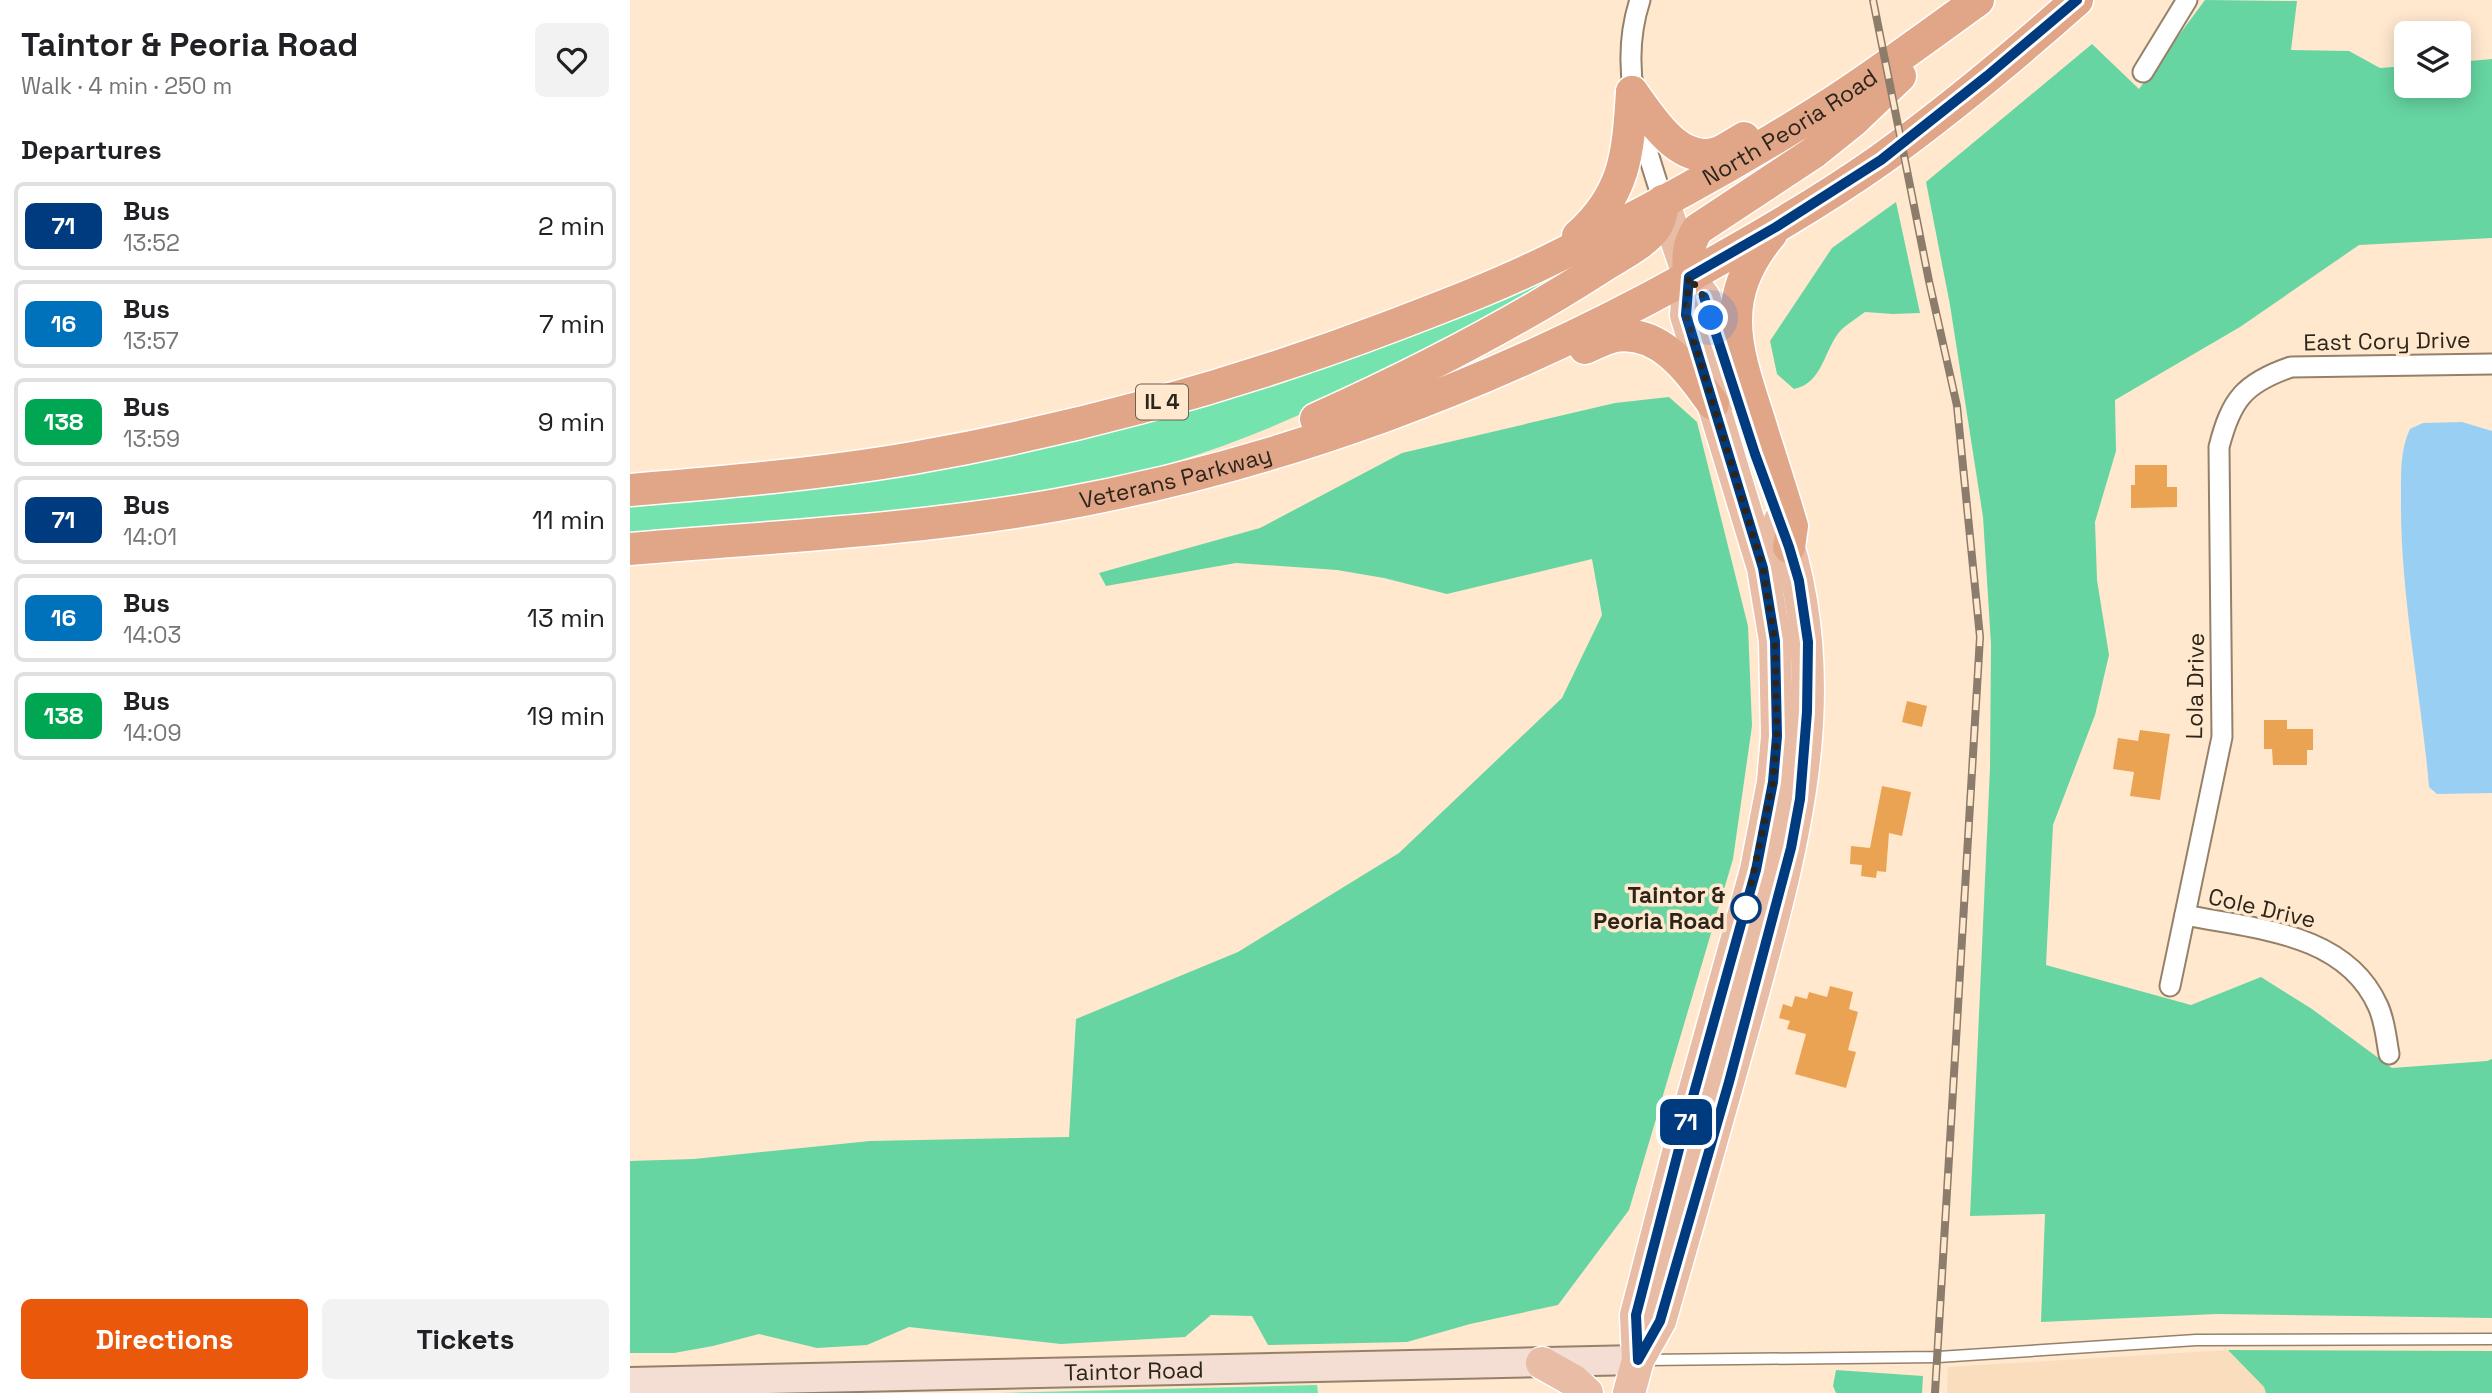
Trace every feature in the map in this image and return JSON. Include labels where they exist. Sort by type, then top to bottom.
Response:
[{"type":"highway","points":[[1979,0],[1854,120],[1813,153],[1698,229],[1691,239],[1688,254],[1689,277],[1776,227],[1881,160],[2077,0]]},
{"type":"highway","name":"North Peoria Road","points":[[1663,201],[1831,104],[1979,0]]},
{"type":"highway","points":[[1632,92],[1666,136],[1692,152],[1707,154],[1718,153],[1804,104],[1831,104]]},
{"type":"highway","points":[[1551,260],[1597,219],[1616,185],[1628,144],[1632,92]]},
{"type":"highway","points":[[1223,466],[1286,433],[1384,389],[1516,320],[1645,239],[1657,226],[1663,201]]},
{"type":"highway","name":"IL 4","points":[[630,490],[745,480],[913,458],[1136,410],[1344,345],[1453,303],[1551,260],[1663,201]]},
{"type":"highway","points":[[1776,227],[1755,253],[1745,274],[1737,304],[1735,338],[1792,526],[1789,547]]},
{"type":"highway","name":"Veterans Parkway","points":[[630,549],[865,530],[999,514],[1059,504],[1223,466],[1339,431],[1426,400],[1519,362],[1592,328],[1689,277]]},
{"type":"highway","points":[[1339,431],[1423,418],[1526,376],[1613,336],[1634,337],[1653,342],[1671,353],[1687,369],[1713,404]]},
{"type":"main road","points":[[1629,1393],[1638,1360],[1660,1321],[1729,1082],[1793,836],[1800,799],[1806,736],[1808,642],[1799,581],[1704,297],[1689,277],[1663,201]]},
{"type":"main road","points":[[1638,1360],[1636,1315],[1756,870],[1773,782],[1776,747],[1775,641],[1763,568],[1686,315],[1689,277]]},
{"type":"main road","name":"Taintor Road","points":[[630,1382],[1638,1360]]},
{"type":"main road","points":[[1542,1363],[1574,1381],[1587,1393]]},
{"type":"street","points":[[1640,0],[1630,48],[1632,92],[1663,201]]},
{"type":"street","points":[[2143,72],[2187,0]]},
{"type":"street","name":"East Cory Drive","points":[[2247,390],[2272,373],[2291,367],[2492,364]]},
{"type":"street","name":"Lola Drive","points":[[2170,986],[2222,737],[2219,447],[2226,419],[2247,390]]},
{"type":"street","name":"Cole Drive","points":[[2185,915],[2295,937],[2320,946],[2340,959],[2357,973],[2378,1006],[2389,1054]]},
{"type":"lane","points":[[1638,1360],[1938,1357],[2196,1340],[2492,1339]]},
{"type":"shaded area","points":[[2228,1350],[2264,1387],[2266,1393],[1947,1393],[1948,1367]]},
{"type":"green space","points":[[2205,0],[2297,1],[2291,50],[2349,51],[2380,68],[2394,67],[2394,98],[2471,98],[2471,61],[2492,59],[2492,238],[2359,245],[2240,327],[2115,400],[2116,451],[2095,522],[2097,580],[2109,655],[2095,715],[2053,825],[2046,965],[2191,1005],[2261,977],[2312,1009],[2392,1068],[2492,1059],[2492,1318],[2217,1314],[2041,1322],[2045,1214],[1970,1216],[1990,768],[1991,644],[1983,517],[1950,305],[1926,182],[2092,44],[2139,89]]},
{"type":"green space","points":[[1896,202],[1920,313],[1865,312],[1836,336],[1812,380],[1794,389],[1777,374],[1770,341],[1832,248]]},
{"type":"green space","points":[[1565,270],[1568,276],[1374,380],[1274,426],[1158,467],[1062,487],[954,504],[846,516],[630,533],[630,505],[877,478],[1040,448],[1200,408],[1352,357]]},
{"type":"green space","points":[[1669,397],[1697,422],[1748,626],[1752,726],[1733,859],[1629,1210],[1558,1305],[1470,1324],[1407,1342],[1268,1345],[1252,1316],[1211,1315],[1185,1337],[1061,1344],[909,1327],[867,1345],[817,1348],[759,1334],[674,1353],[630,1353],[630,1161],[694,1159],[870,1141],[1069,1137],[1076,1019],[1238,952],[1399,853],[1562,698],[1602,615],[1592,559],[1447,594],[1384,578],[1337,570],[1236,563],[1106,586],[1099,573],[1260,528],[1402,453],[1615,403]]},
{"type":"green space","points":[[2228,1350],[2492,1351],[2492,1393],[2266,1393],[2264,1387]]},
{"type":"green space","points":[[1836,1370],[1923,1376],[1922,1393],[1836,1393],[1833,1386]]},
{"type":"green space","points":[[1317,1385],[1318,1393],[1001,1393]]},
{"type":"water","points":[[2462,422],[2492,431],[2492,793],[2437,794],[2429,787],[2407,607],[2402,534],[2402,462],[2410,429],[2423,423]]},
{"type":"building","points":[[2135,465],[2167,465],[2167,487],[2177,487],[2177,507],[2131,508],[2131,485],[2135,485]]},
{"type":"building","points":[[1907,701],[1927,706],[1922,727],[1902,722]]},
{"type":"building","points":[[2264,720],[2287,720],[2287,729],[2313,729],[2313,750],[2307,750],[2307,765],[2273,765],[2272,749],[2264,749]]},
{"type":"building","points":[[2140,730],[2170,734],[2160,800],[2130,796],[2134,772],[2113,769],[2118,738],[2138,741]]},
{"type":"building","points":[[1882,786],[1911,792],[1902,836],[1889,833],[1886,872],[1877,871],[1876,878],[1861,876],[1862,865],[1850,864],[1851,846],[1870,848]]},
{"type":"building","points":[[1830,986],[1853,992],[1849,1009],[1858,1012],[1848,1050],[1856,1052],[1846,1088],[1795,1074],[1806,1034],[1787,1029],[1790,1021],[1779,1018],[1783,1004],[1792,1007],[1795,996],[1807,999],[1809,992],[1827,997]]},
{"type":"railway","points":[[1873,0],[1957,406],[1980,637],[1935,1393]]},
{"type":"bus line","name":"71","points":[[1704,297],[1799,581],[1808,642],[1806,730],[1800,799],[1791,848],[1769,934],[1660,1321],[1638,1360],[1636,1315],[1756,870],[1773,782],[1777,736],[1775,641],[1763,568],[1686,315],[1689,277],[1776,227],[1881,160],[2077,0]]},
{"type":"place","name":"Taintor & Peoria Road","points":[[1746,908]]},
{"type":"route","points":[[1711,318],[1704,297],[1689,277],[1686,315],[1763,568],[1775,641],[1777,736],[1773,782],[1746,908]]}]
